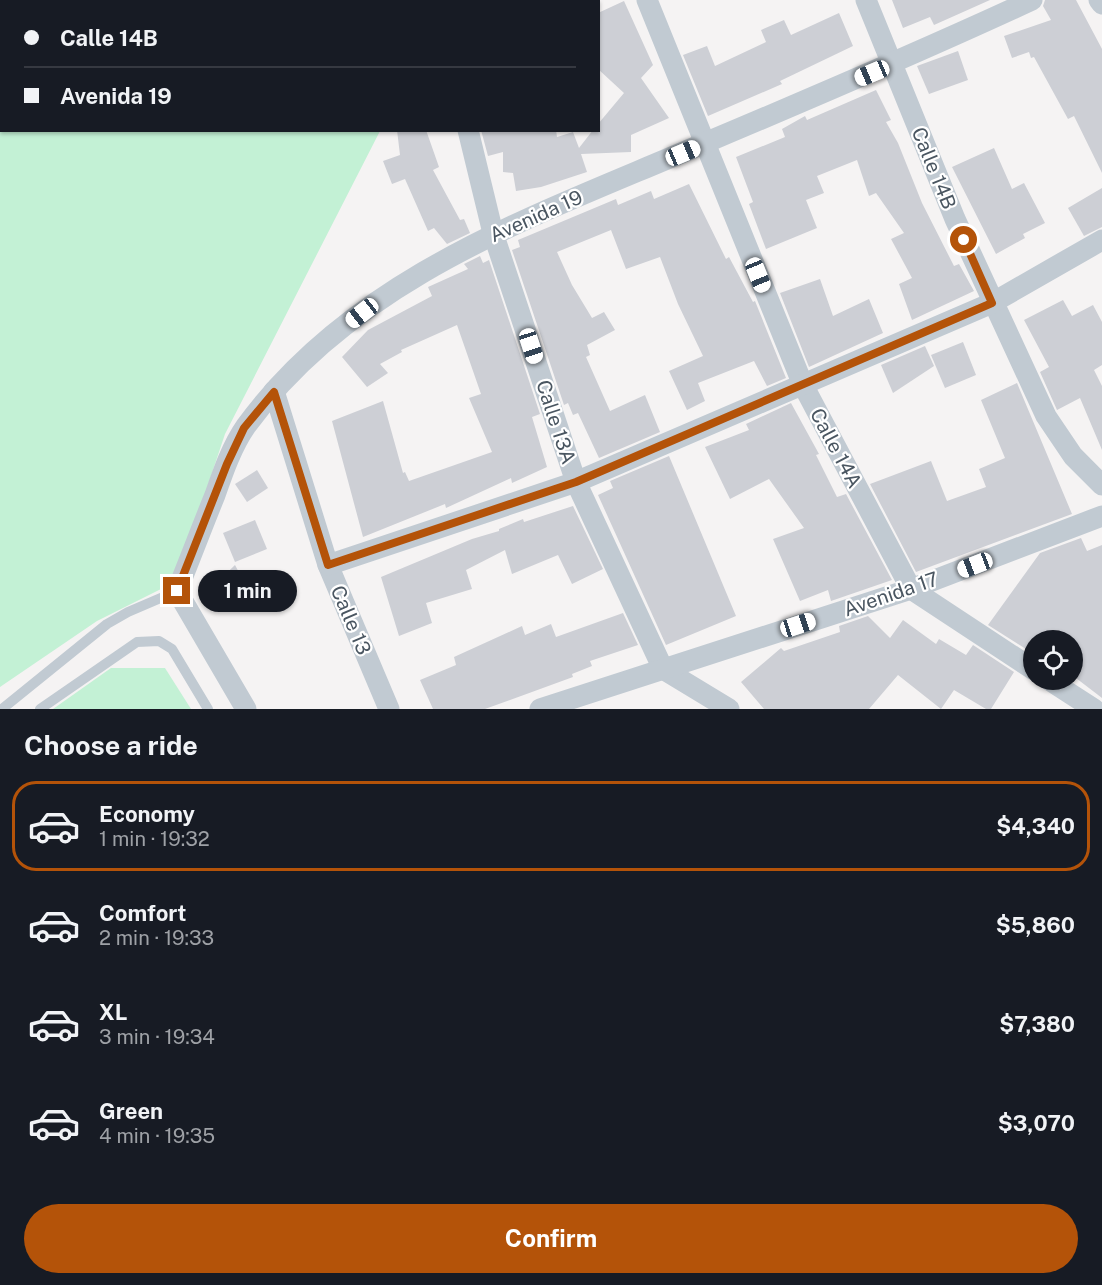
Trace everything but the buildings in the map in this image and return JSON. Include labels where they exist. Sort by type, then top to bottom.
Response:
[{"type":"street","name":"Calle 14A","points":[[647,0],[803,385],[911,589],[1023,663]]},
{"type":"street","name":"Calle 14B","points":[[866,0],[955,219],[1046,416],[1074,456],[1102,485]]},
{"type":"street","name":"Avenida 19","points":[[177,591],[244,428],[274,392],[332,336],[376,301],[417,274],[493,233],[892,64],[1032,0]]},
{"type":"street","points":[[1099,0],[1102,4]]},
{"type":"street","name":"Calle 13A","points":[[468,132],[493,233],[576,482],[663,669]]},
{"type":"street","points":[[328,565],[576,482],[992,303],[1102,240]]},
{"type":"street","name":"Calle 13","points":[[274,392],[328,565],[389,709]]},
{"type":"street","name":"Avenida 17","points":[[540,709],[911,589],[1102,516]]},
{"type":"street","points":[[177,591],[246,709]]},
{"type":"street","points":[[663,669],[729,709]]},
{"type":"street","points":[[1065,690],[1094,709]]},
{"type":"lane","points":[[2,709],[107,624],[128,612],[177,591]]},
{"type":"lane","points":[[40,709],[137,642],[159,641],[172,649],[208,709]]},
{"type":"green space","points":[[0,132],[379,132],[225,434],[178,575],[171,584],[97,621],[0,687]]},
{"type":"green space","points":[[111,668],[165,668],[191,709],[53,709]]},
{"type":"route","points":[[177,591],[227,464],[244,428],[274,392],[328,565],[576,482],[992,303],[964,240]]}]
